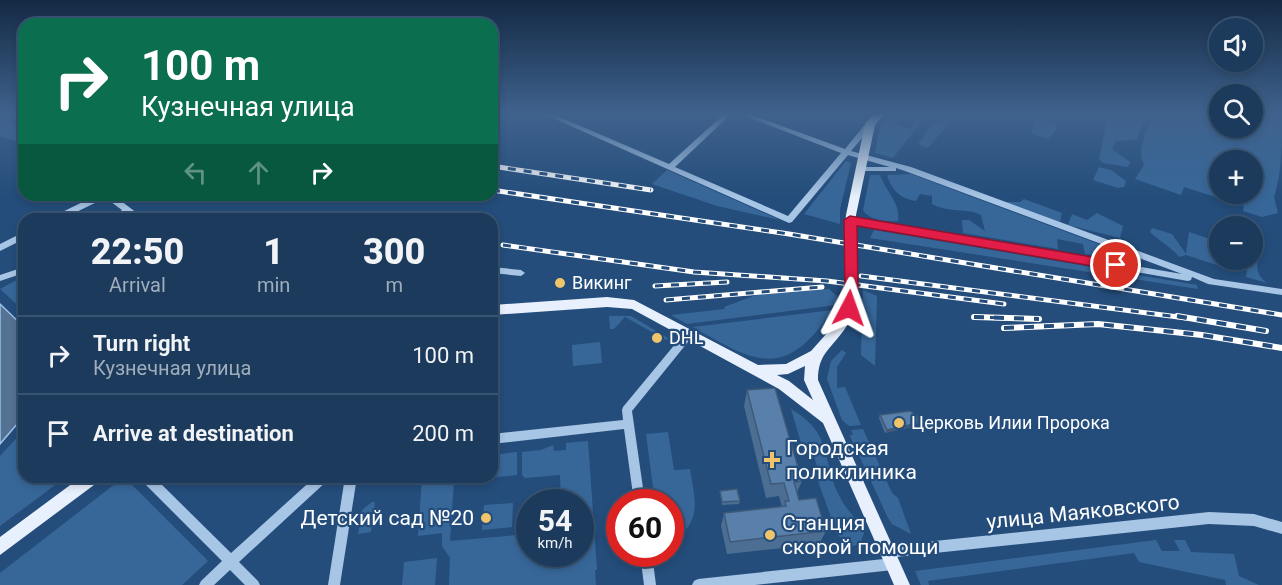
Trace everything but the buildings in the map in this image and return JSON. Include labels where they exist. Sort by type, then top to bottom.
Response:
[{"type":"main road","points":[[755,369],[788,369],[813,357],[840,326],[849,308],[851,294],[850,226],[866,142]]},
{"type":"main road","points":[[498,310],[620,302],[640,308],[796,393],[826,418]]},
{"type":"main road","points":[[813,357],[812,380],[826,418],[902,585]]},
{"type":"main road","points":[[0,548],[85,483]]},
{"type":"street","points":[[614,142],[789,220],[854,142]]},
{"type":"street","points":[[671,167],[698,142]]},
{"type":"street","points":[[817,142],[845,153],[908,169],[1211,282]]},
{"type":"street","points":[[861,169],[908,169]]},
{"type":"street","points":[[67,213],[90,201]]},
{"type":"street","points":[[116,201],[132,213]]},
{"type":"street","points":[[123,213],[128,210]]},
{"type":"street","points":[[850,226],[1282,292]]},
{"type":"street","points":[[0,248],[18,239]]},
{"type":"street","points":[[498,271],[521,273]]},
{"type":"street","points":[[0,278],[18,272]]},
{"type":"street","points":[[638,489],[627,410],[689,334]]},
{"type":"street","points":[[498,438],[629,424]]},
{"type":"street","points":[[152,483],[254,585]]},
{"type":"street","points":[[206,585],[317,483]]},
{"type":"street","points":[[334,585],[350,483]]},
{"type":"street","name":"улица Маяковского","points":[[698,585],[890,558],[1209,518],[1254,520],[1282,528]]},
{"type":"street","points":[[648,567],[650,585]]},
{"type":"shaded area","points":[[877,142],[905,142],[893,158],[875,153]]},
{"type":"shaded area","points":[[919,142],[933,142],[928,148],[918,144]]},
{"type":"shaded area","points":[[1102,142],[1115,142],[1112,149],[1130,162],[1128,167],[1103,163],[1099,159]]},
{"type":"shaded area","points":[[1143,142],[1282,142],[1274,197],[1278,213],[1259,216],[1243,211],[1244,206],[1238,204],[1263,204],[1263,150],[1209,150],[1209,195],[1184,187],[1181,195],[1135,179],[1144,165],[1141,153]]},
{"type":"shaded area","points":[[846,161],[851,163],[840,209],[840,224],[804,214]]},
{"type":"shaded area","points":[[1099,167],[1111,170],[1126,181],[1124,187],[1118,188],[1093,180]]},
{"type":"shaded area","points":[[667,170],[780,220],[717,206],[652,184]]},
{"type":"shaded area","points":[[911,174],[1144,261],[1085,254],[1083,244],[1057,239],[1058,249],[963,233],[962,220],[969,220],[985,231],[981,215],[970,211],[939,207],[932,204],[932,196],[920,194],[916,201],[905,198],[894,189],[887,175]]},
{"type":"shaded area","points":[[870,175],[880,175],[895,203],[898,221],[873,218],[863,210]]},
{"type":"shaded area","points":[[1024,199],[1062,213],[1060,222],[1005,202],[1020,202]]},
{"type":"shaded area","points":[[1097,213],[1123,226],[1120,238],[1068,225],[1072,214],[1087,220]]},
{"type":"shaded area","points":[[1152,228],[1172,234],[1186,254],[1189,232],[1209,239],[1209,262],[1186,255],[1179,257],[1150,232]]},
{"type":"shaded area","points":[[874,230],[1197,285],[1198,289],[870,238]]},
{"type":"shaded area","points":[[1247,270],[1258,270],[1260,276],[1267,283],[1246,277]]},
{"type":"shaded area","points":[[18,279],[18,306],[0,289]]},
{"type":"shaded area","points":[[829,289],[837,296],[836,305],[687,324],[671,315],[725,309],[724,307],[759,294]]},
{"type":"shaded area","points":[[863,290],[877,296],[875,366],[861,355]]},
{"type":"shaded area","points":[[0,304],[18,321],[18,423],[0,444]]},
{"type":"shaded area","points":[[833,310],[816,332],[800,347],[784,356],[769,359],[735,350],[693,327]]},
{"type":"shaded area","points":[[609,316],[631,316],[668,338],[666,340],[625,317],[614,329],[610,329]]},
{"type":"shaded area","points":[[600,342],[602,363],[573,366],[572,345]]},
{"type":"shaded area","points":[[842,350],[846,353],[837,367],[837,388],[845,387],[861,425],[849,426],[842,420],[827,379],[831,361]]},
{"type":"shaded area","points":[[791,409],[805,419],[821,439],[841,499],[864,533],[860,544],[850,547],[837,534],[814,470],[818,470],[811,446],[801,443]]},
{"type":"shaded area","points":[[863,429],[892,493],[898,498],[911,534],[892,524],[888,518],[850,436],[853,434],[851,430]]},
{"type":"shaded area","points":[[668,432],[674,470],[690,469],[695,501],[692,519],[684,531],[684,489],[653,489],[646,434]]},
{"type":"shaded area","points":[[18,436],[18,483],[58,483],[0,526],[0,456]]},
{"type":"shaded area","points":[[588,441],[591,489],[561,489],[560,475],[525,478],[522,475],[522,452],[541,450],[553,445],[554,451],[566,450],[566,443]]},
{"type":"shaded area","points":[[517,452],[517,475],[498,477],[498,454]]},
{"type":"shaded area","points":[[116,483],[130,483],[208,561],[182,585],[0,585],[0,573]]},
{"type":"shaded area","points":[[422,483],[454,483],[450,541],[516,535],[516,567],[594,567],[594,527],[596,585],[449,585],[450,558],[442,546],[442,533],[418,536]]},
{"type":"shaded area","points":[[375,502],[371,532],[358,534],[362,510]]},
{"type":"shaded area","points":[[513,503],[512,527],[482,530],[484,505]]},
{"type":"shaded area","points":[[1156,540],[1162,551],[1180,551],[1174,540],[1185,540],[1191,552],[1234,554],[1239,576],[1259,585],[1226,585],[1225,580],[1139,562],[1134,553],[928,581],[929,585],[921,585],[915,571]]},
{"type":"shaded area","points":[[437,558],[435,585],[402,585],[404,562]]},
{"type":"railway","points":[[498,167],[651,190]]},
{"type":"railway","points":[[498,191],[789,234],[1282,315]]},
{"type":"railway","points":[[503,245],[694,272],[827,281],[1004,304]]},
{"type":"railway","points":[[861,276],[1186,318]]},
{"type":"railway","points":[[655,286],[727,282]]},
{"type":"railway","points":[[666,300],[822,287]]},
{"type":"railway","points":[[1177,316],[1266,331]]},
{"type":"railway","points":[[1005,318],[974,317],[1039,319]]},
{"type":"railway","points":[[1004,328],[1098,324],[1202,335],[1282,348]]},
{"type":"place","name":"Викинг","points":[[560,283]]},
{"type":"place","name":"DHL","points":[[657,338]]},
{"type":"place","name":"Церковь Илии Пророка","points":[[899,423]]},
{"type":"place","name":"Городская поликлиника","points":[[772,460]]},
{"type":"place","name":"Детский сад №20","points":[[486,518]]},
{"type":"place","name":"Станция скорой помощи","points":[[770,535]]},
{"type":"route","points":[[849,308],[851,294],[850,220],[1116,265]]}]
